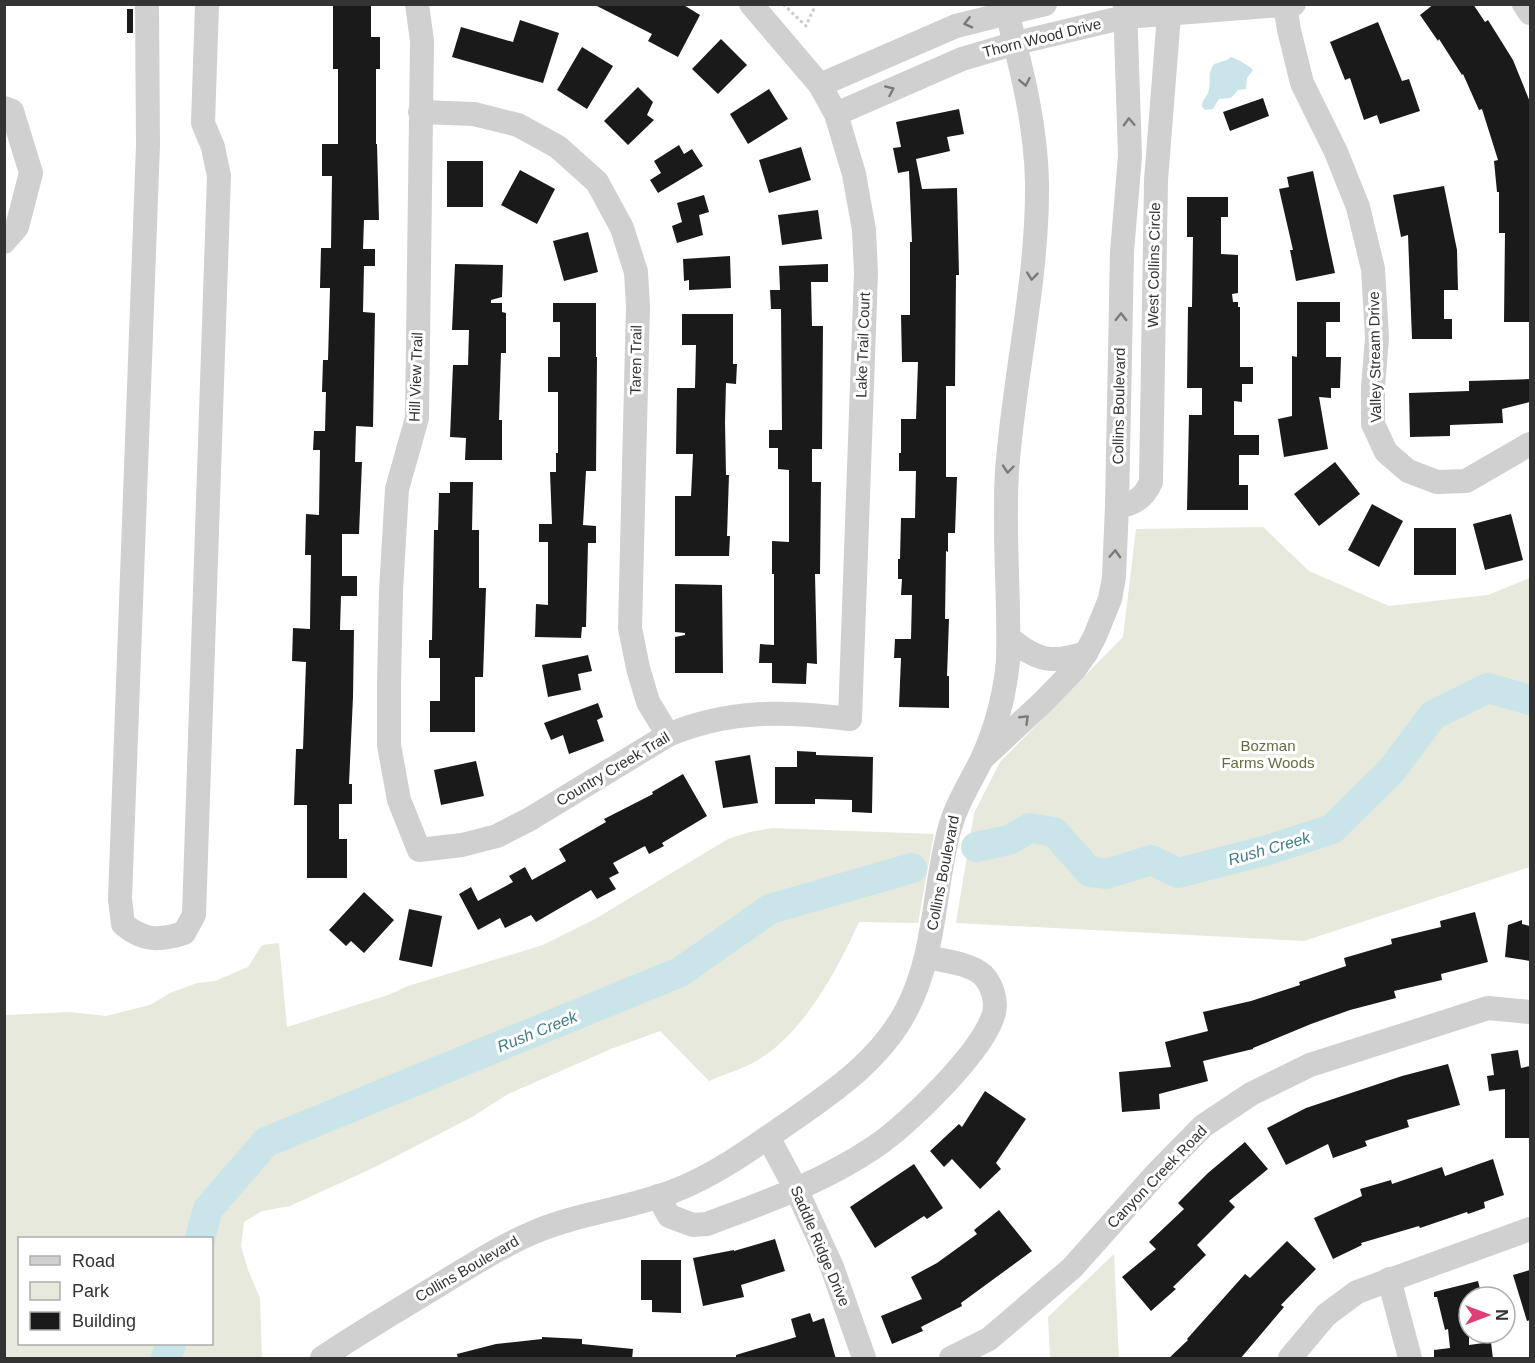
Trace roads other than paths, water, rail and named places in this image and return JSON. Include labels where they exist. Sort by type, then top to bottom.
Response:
[{"type":"street","points":[[147,4],[147,156],[120,899],[123,924],[136,935],[165,939],[184,933],[194,915],[219,176],[213,147],[203,123],[207,4]]},
{"type":"street","name":"Hill View Trail","points":[[417,4],[422,41],[417,418],[397,489],[390,591],[389,745],[399,800],[418,850]]},
{"type":"street","name":"Lake Trail Court","points":[[751,4],[820,85],[837,114],[854,174],[864,231],[866,273],[850,718]]},
{"type":"street","points":[[820,85],[956,26],[1006,9],[1045,4]]},
{"type":"street","points":[[1524,4],[1530,13]]},
{"type":"street","name":"Thorn Wood Drive","points":[[837,114],[962,58],[1125,11],[1288,5]]},
{"type":"street","name":"Valley Stream Drive","points":[[1288,5],[1302,82],[1336,152],[1358,207],[1373,269],[1377,338],[1373,424],[1386,452],[1408,471],[1437,482],[1466,481],[1530,444]]},
{"type":"street","name":"Collins Boulevard","points":[[322,1359],[356,1335],[507,1244],[557,1223],[658,1197],[724,1166],[844,1083],[879,1050],[914,996],[927,957],[949,830],[962,793],[982,758],[1006,680],[1009,638],[1005,541],[1006,496],[1011,437],[1033,264],[1036,200],[1033,129],[1016,43],[1006,9]]},
{"type":"street","name":"West Collins Circle","points":[[1117,507],[1127,506],[1139,500],[1147,492],[1151,482],[1156,180],[1170,10]]},
{"type":"street","name":"Collins Boulevard","points":[[982,758],[1074,670],[1095,636],[1110,599],[1114,577],[1117,507],[1122,252],[1130,156],[1125,11]]},
{"type":"street","points":[[4,108],[12,111],[31,173],[16,227],[4,242]]},
{"type":"street","name":"Taren Trail","points":[[420,112],[474,114],[518,125],[558,147],[597,182],[622,228],[636,272],[638,306],[630,628],[648,702],[668,735]]},
{"type":"street","points":[[1009,638],[1024,650],[1048,660],[1060,660],[1086,653]]},
{"type":"street","name":"Country Creek Trail","points":[[418,850],[462,845],[497,836],[531,819],[668,735],[719,717],[808,714],[850,718]]},
{"type":"street","points":[[658,1197],[669,1216],[693,1225],[707,1224],[797,1191],[874,1148],[901,1127],[954,1073],[977,1045],[995,1011],[995,999],[987,980],[980,973],[971,968],[927,957]]},
{"type":"street","name":"Canyon Creek Road","points":[[951,1359],[989,1339],[1072,1268],[1203,1126],[1251,1094],[1310,1065],[1488,1008],[1530,1012]]},
{"type":"street","name":"Saddle Ridge Drive","points":[[768,1137],[797,1191],[832,1267],[864,1359]]},
{"type":"street","points":[[1290,1359],[1326,1315],[1357,1292],[1530,1229]]},
{"type":"street","points":[[1389,1279],[1410,1359]]},
{"type":"water","points":[[1231,57],[1243,62],[1253,70],[1247,78],[1246,89],[1238,90],[1231,98],[1219,99],[1213,109],[1205,110],[1202,104],[1210,85],[1212,68],[1214,64]]},
{"type":"waterway","name":"Rush Creek","points":[[976,847],[1009,840],[1030,828],[1054,832],[1090,872],[1107,874],[1151,860],[1178,873],[1268,850],[1332,829],[1391,771],[1433,715],[1488,688],[1530,700]]},
{"type":"waterway","name":"Rush Creek","points":[[200,1237],[208,1209],[266,1142],[680,972],[770,909],[912,868]]},
{"type":"waterway","name":"Rush Creek","points":[[166,1358],[171,1345]]},
{"type":"park label","name":"Bozman Farms Woods","points":[[1268,754]]}]
